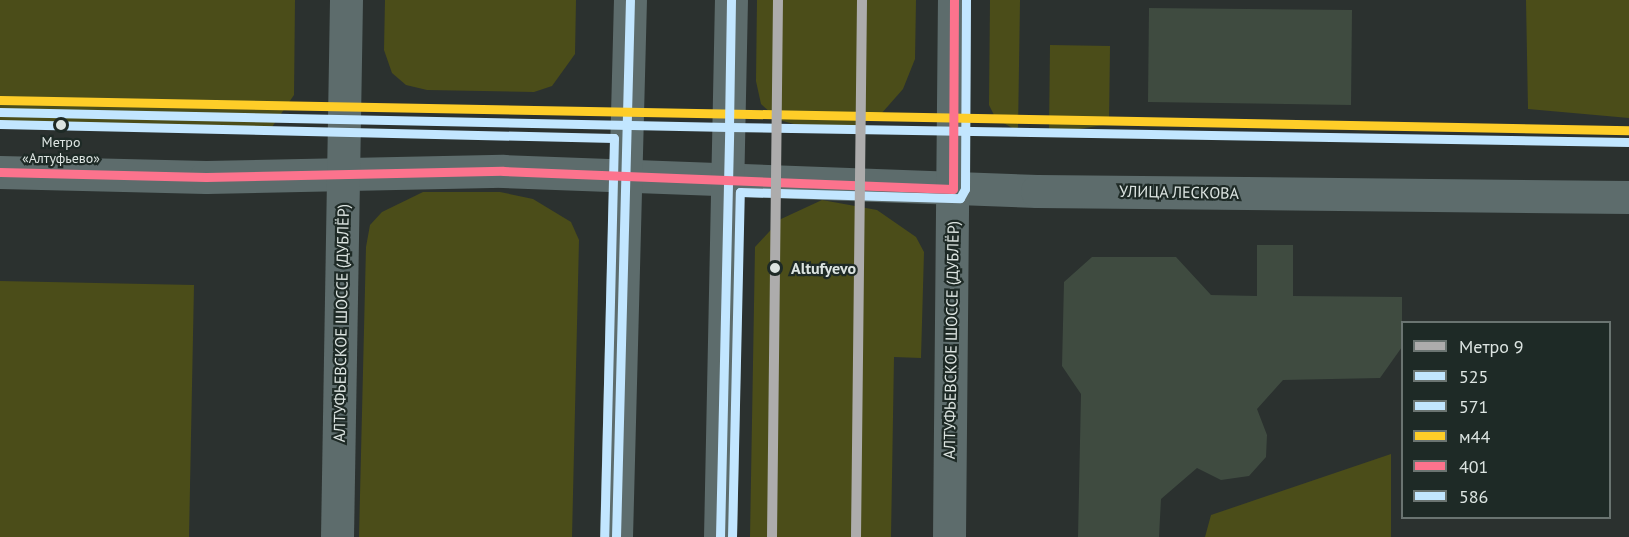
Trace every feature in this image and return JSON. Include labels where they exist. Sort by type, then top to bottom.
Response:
[{"type":"main road","name":"АЛТУФЬЕВСКОЕ ШОССЕ (ДУБЛЁР)","points":[[337,537],[346,0]]},
{"type":"main road","points":[[616,537],[630,0]]},
{"type":"main road","points":[[720,537],[731,0]]},
{"type":"main road","name":"АЛТУФЬЕВСКОЕ ШОССЕ (ДУБЛЁР)","points":[[949,537],[954,0]]},
{"type":"main road","name":"УЛИЦА ЛЕСКОВА","points":[[0,172],[206,177],[344,172],[503,171],[624,179],[728,180],[953,189],[1629,197]]},
{"type":"shaded area","points":[[0,0],[295,0],[294,95],[272,127],[0,121]]},
{"type":"shaded area","points":[[385,0],[576,0],[575,54],[552,86],[534,92],[427,90],[406,85],[392,73],[384,50]]},
{"type":"shaded area","points":[[757,0],[916,0],[915,59],[903,89],[881,114],[855,126],[805,127],[779,120],[761,104],[756,81]]},
{"type":"shaded area","points":[[990,0],[1020,0],[1018,131],[996,119],[989,105]]},
{"type":"shaded area","points":[[1526,0],[1629,0],[1629,118],[1528,109]]},
{"type":"shaded area","points":[[1050,45],[1110,46],[1109,124],[1049,134]]},
{"type":"shaded area","points":[[423,192],[500,192],[533,199],[571,222],[579,240],[572,537],[359,537],[366,247],[370,225],[382,212]]},
{"type":"shaded area","points":[[822,200],[877,210],[916,237],[924,252],[921,358],[894,357],[891,537],[750,537],[755,247],[781,219]]},
{"type":"shaded area","points":[[0,281],[194,285],[189,537],[0,537]]},
{"type":"shaded area","points":[[1391,454],[1391,537],[1205,537],[1211,515]]},
{"type":"building","points":[[1149,8],[1352,10],[1351,105],[1148,102]]},
{"type":"building","points":[[1257,245],[1293,245],[1293,296],[1402,297],[1401,348],[1380,378],[1283,380],[1257,409],[1267,435],[1266,457],[1249,476],[1221,480],[1197,468],[1161,499],[1159,537],[1078,537],[1081,394],[1062,366],[1064,282],[1092,257],[1176,257],[1211,295],[1257,296]]},
{"type":"metro line","name":"9","points":[[772,537],[778,0]]},
{"type":"metro line","name":"9","points":[[856,537],[862,0]]},
{"type":"transit line","name":"525","points":[[616,537],[630,0]]},
{"type":"transit line","name":"586","points":[[0,112],[729,127],[731,0]]},
{"type":"transit line","name":"401","points":[[0,172],[206,177],[503,171],[953,189],[954,0]]},
{"type":"transit line","name":"571","points":[[732,537],[740,192],[960,198],[965,189],[966,0]]},
{"type":"transit line","name":"м44","points":[[0,100],[1629,130]]},
{"type":"transit line","name":"571","points":[[0,124],[614,138],[604,537]]},
{"type":"transit line","name":"525","points":[[720,537],[729,127],[1629,142]]},
{"type":"place","name":"Метро «Алтуфьево»","points":[[61,125]]},
{"type":"place","name":"Altufyevo","points":[[775,268]]}]
